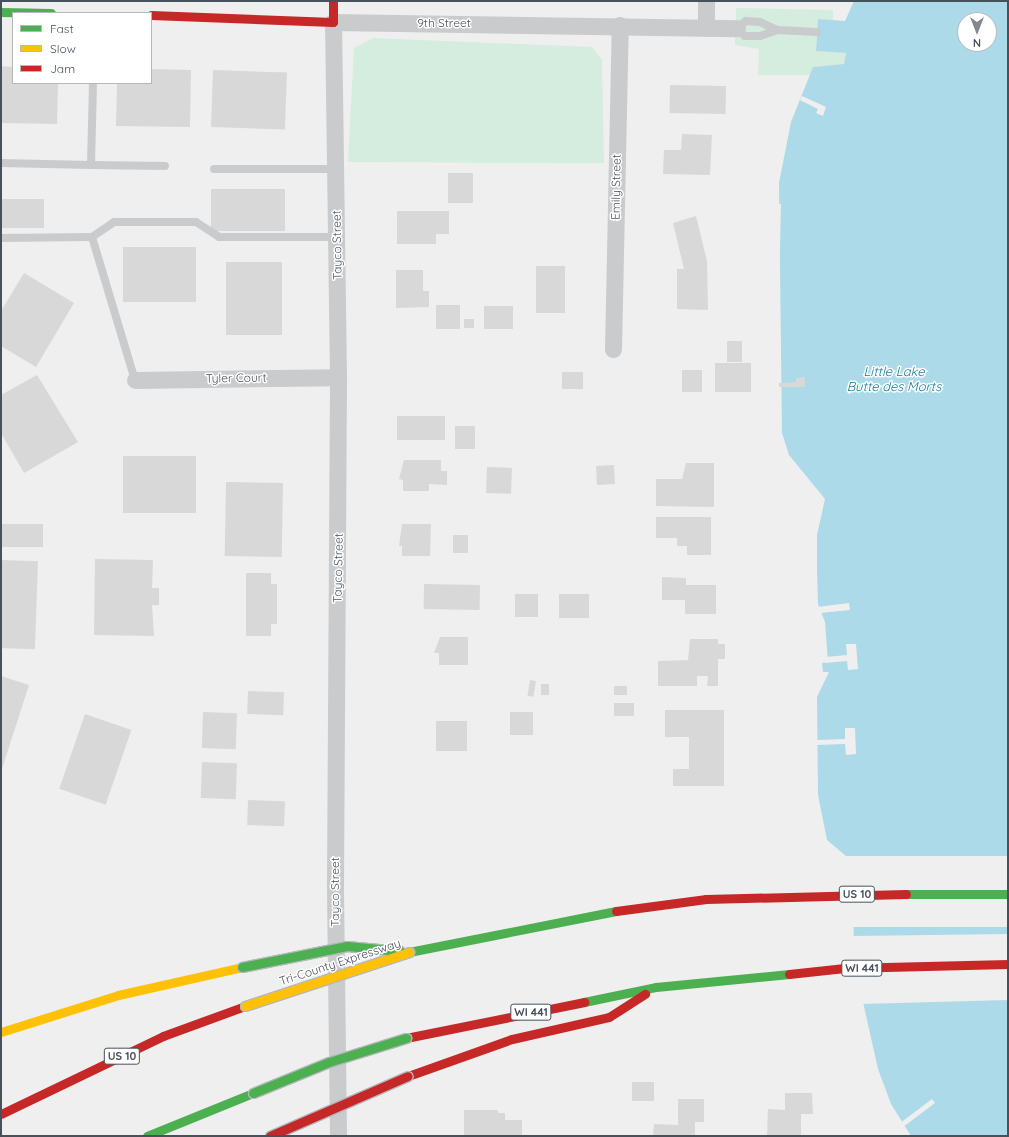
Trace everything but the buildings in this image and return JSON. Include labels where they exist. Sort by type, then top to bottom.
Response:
[{"type":"main road","name":"Tayco Street","points":[[333,1],[333,22]]},
{"type":"main road","points":[[1,12],[12,12]]},
{"type":"main road","name":"9th Street","points":[[152,15],[333,22]]},
{"type":"main road","name":"Tri-County Expressway","points":[[1,1114],[163,1036],[245,1006],[409,952],[574,916],[706,900],[823,894],[1008,894]]},
{"type":"main road","points":[[1,1032],[118,995],[242,967],[347,946],[409,952]]},
{"type":"main road","name":"WI 441","points":[[147,1136],[329,1062],[406,1038],[656,987],[845,968],[1008,964]]},
{"type":"main road","points":[[270,1136],[408,1076],[512,1040],[609,1017],[656,987]]},
{"type":"street","points":[[706,1],[706,28]]},
{"type":"street","name":"9th Street","points":[[333,22],[620,25],[737,28]]},
{"type":"street","name":"Tayco Street","points":[[333,22],[338,377],[335,884],[338,1136]]},
{"type":"street","name":"Emily Street","points":[[613,349],[620,25]]},
{"type":"street","name":"Tyler Court","points":[[135,380],[338,377]]},
{"type":"lane","points":[[778,30],[760,22],[746,22],[737,28],[752,36],[778,30],[817,32]]},
{"type":"lane","points":[[90,165],[93,84]]},
{"type":"lane","points":[[1,163],[165,166]]},
{"type":"lane","points":[[214,169],[335,169]]},
{"type":"lane","points":[[1,238],[92,237],[114,222],[196,222],[219,237],[337,237]]},
{"type":"lane","points":[[92,237],[135,380]]},
{"type":"green space","points":[[736,8],[833,10],[833,20],[818,20],[816,51],[846,53],[844,64],[814,67],[810,75],[758,75],[759,49],[735,45]]},
{"type":"green space","points":[[373,38],[592,47],[602,60],[604,163],[348,162],[354,48]]},
{"type":"water","name":"Little Lake Butte des Morts","points":[[854,1],[1008,1],[1008,1136],[911,1136],[891,1104],[878,1069],[854,962],[853,874],[846,856],[827,840],[818,795],[817,697],[829,672],[823,672],[822,663],[828,662],[825,622],[818,604],[817,569],[817,535],[825,499],[789,455],[782,433],[779,183],[791,122],[813,67],[844,64],[846,53],[816,51],[818,19],[845,21]]},
{"type":"pier","points":[[802,96],[826,107],[823,116],[816,113],[818,109],[800,100]]},
{"type":"pier","points":[[777,204],[781,204],[778,336],[779,245]]},
{"type":"pier","points":[[849,603],[850,610],[820,613],[817,607]]},
{"type":"pier","points":[[846,644],[856,644],[858,669],[848,670],[847,661],[825,663],[826,657],[847,655]]},
{"type":"pier","points":[[845,728],[855,728],[856,754],[846,755],[845,744],[817,745],[817,740],[845,739]]},
{"type":"pier","points":[[843,856],[1008,856],[1008,927],[852,927],[851,874]]},
{"type":"pier","points":[[1008,934],[1008,1000],[861,1004],[852,962],[852,936]]},
{"type":"pier","points":[[932,1099],[935,1103],[904,1126],[901,1122]]},
{"type":"traffic: fast","points":[[1,12],[12,12]]},
{"type":"traffic: fast","points":[[906,894],[1008,894]]},
{"type":"traffic: fast","points":[[409,952],[616,911]]},
{"type":"traffic: fast","points":[[242,967],[347,946],[400,951]]},
{"type":"traffic: fast","points":[[584,1002],[656,987],[789,974]]},
{"type":"traffic: fast","points":[[253,1093],[329,1062],[406,1038]]},
{"type":"traffic: fast","points":[[147,1136],[253,1093]]},
{"type":"traffic: slow","points":[[245,1006],[409,952]]},
{"type":"traffic: slow","points":[[1,1032],[118,995],[242,967]]},
{"type":"traffic: jam","points":[[152,15],[333,22],[333,1]]},
{"type":"traffic: jam","points":[[616,911],[706,899],[906,894]]},
{"type":"traffic: jam","points":[[789,974],[845,968],[1008,964]]},
{"type":"traffic: jam","points":[[408,1076],[512,1039],[609,1017],[645,994]]},
{"type":"traffic: jam","points":[[406,1038],[584,1002]]},
{"type":"traffic: jam","points":[[1,1114],[163,1036],[245,1006]]},
{"type":"traffic: jam","points":[[270,1136],[408,1076]]}]
